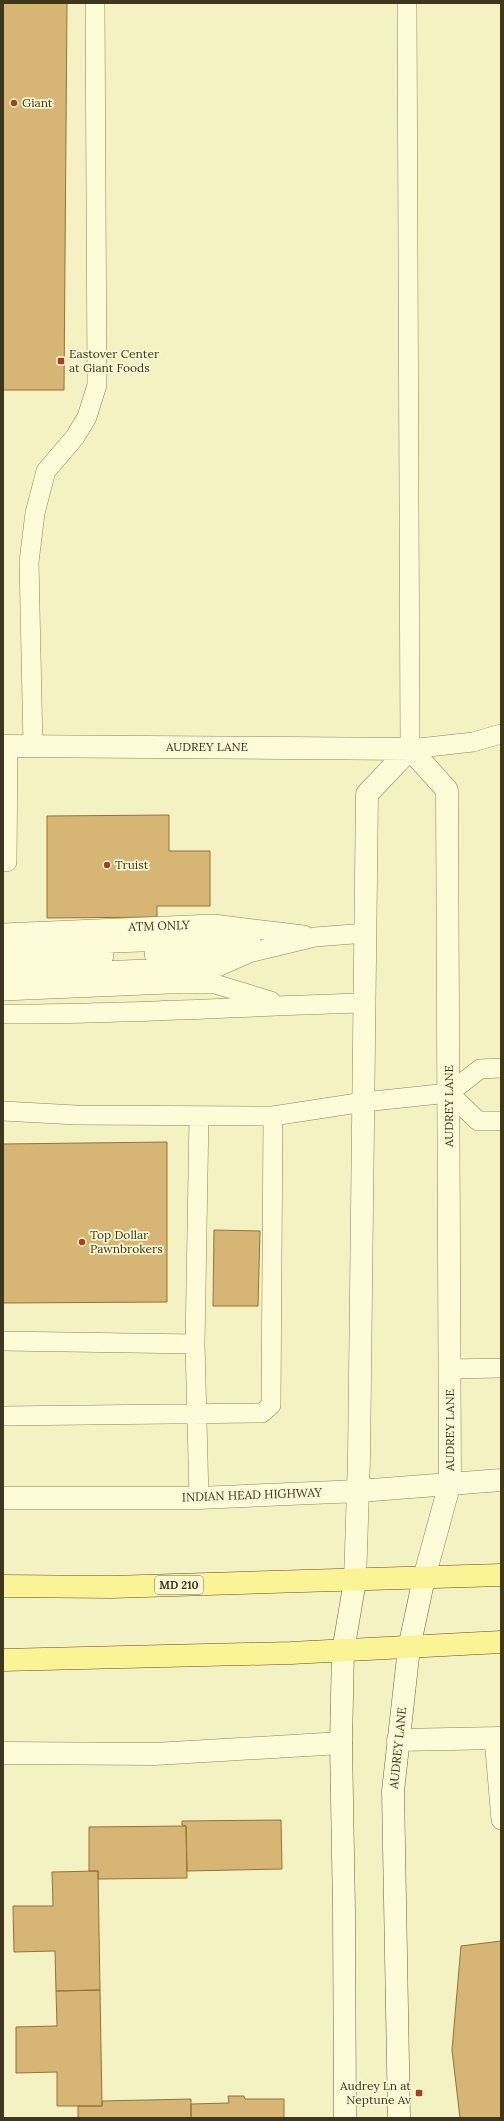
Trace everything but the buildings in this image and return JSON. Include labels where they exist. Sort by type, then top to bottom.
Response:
[{"type":"main road","name":"MD 210","points":[[3,1586],[111,1587],[355,1581],[501,1575]]},
{"type":"main road","points":[[3,1660],[343,1651],[501,1642]]},
{"type":"street","name":"AUDREY LANE","points":[[6,746],[410,749],[447,790],[450,1483],[424,1578],[409,1648],[393,1792],[399,2118]]},
{"type":"street","points":[[345,2118],[344,1910],[341,1743],[343,1651],[355,1581],[359,1491],[367,794],[410,749]]},
{"type":"street","name":"INDIAN HEAD HIGHWAY","points":[[3,1498],[199,1498],[359,1491],[501,1480]]},
{"type":"street","points":[[398,1740],[498,1738]]},
{"type":"street","points":[[3,1753],[155,1754],[341,1743]]},
{"type":"lane","points":[[33,746],[29,562],[35,513],[46,471],[75,437],[87,417],[97,385],[95,3]]},
{"type":"lane","points":[[407,3],[410,749],[473,742],[501,734]]},
{"type":"lane","points":[[3,862],[7,862],[6,746]]},
{"type":"lane","name":"ATM ONLY","points":[[3,933],[213,924],[315,937]]},
{"type":"lane","points":[[3,947],[315,937],[366,933]]},
{"type":"lane","points":[[3,975],[171,968],[215,968],[249,953],[315,937]]},
{"type":"lane","points":[[3,961],[161,953],[249,953]]},
{"type":"lane","points":[[215,968],[280,1004]]},
{"type":"lane","points":[[3,991],[169,984],[215,984],[280,1004]]},
{"type":"lane","points":[[3,1014],[62,1015],[199,1010],[280,1004],[365,1003]]},
{"type":"lane","points":[[3,1112],[76,1115],[273,1116],[364,1102],[449,1093],[480,1069],[501,1068]]},
{"type":"lane","points":[[449,1093],[478,1121],[501,1121]]},
{"type":"lane","points":[[199,1116],[195,1344],[199,1498]]},
{"type":"lane","points":[[3,1416],[197,1415],[262,1413],[271,1405],[273,1116]]},
{"type":"lane","points":[[3,1341],[195,1344]]},
{"type":"lane","points":[[450,1369],[501,1368]]},
{"type":"lane","points":[[498,1738],[501,1820]]},
{"type":"place","name":"Giant","points":[[14,103]]},
{"type":"place","name":"Eastover Center at Giant Foods","points":[[61,361]]},
{"type":"place","name":"Truist","points":[[107,865]]},
{"type":"place","name":"Top Dollar Pawnbrokers","points":[[82,1242]]},
{"type":"place","name":"Audrey Ln at Neptune Av","points":[[419,2093]]}]
